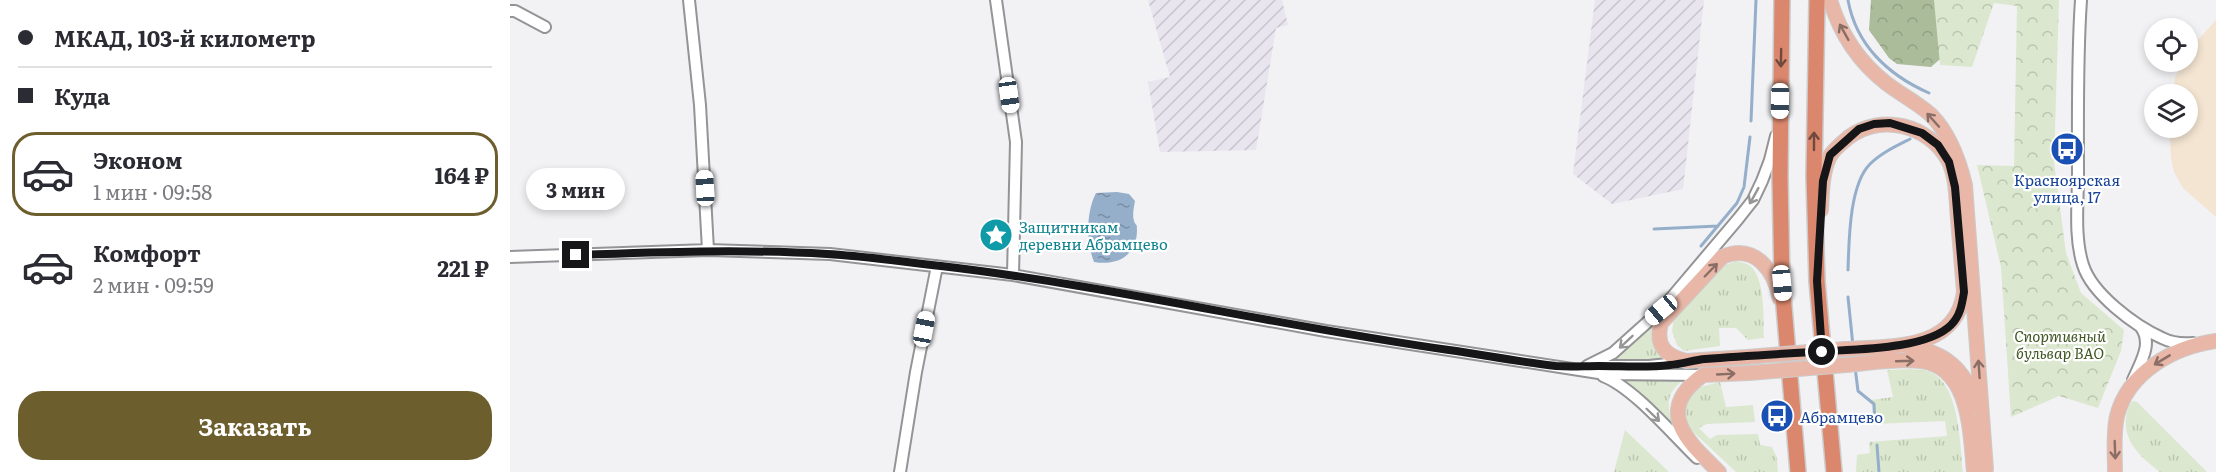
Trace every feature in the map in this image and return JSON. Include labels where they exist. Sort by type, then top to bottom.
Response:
[{"type":"highway","points":[[1782,0],[1780,121],[1782,283],[1796,469]]},
{"type":"highway","points":[[1816,0],[1814,176],[1817,281],[1834,472]]},
{"type":"main road","points":[[1830,0],[1839,23],[1862,61],[1931,116],[1948,137],[1959,162],[1965,185],[1982,471]]},
{"type":"main road","points":[[1786,327],[1778,289],[1771,274],[1748,253],[1735,252],[1722,257],[1661,323],[1658,334],[1660,344],[1667,353],[1676,359],[1686,361],[1901,345],[1927,339],[1951,325],[1961,308],[1964,292],[1955,187],[1949,162],[1938,145],[1922,133],[1890,123],[1874,124],[1859,129],[1830,155],[1823,181],[1817,281]]},
{"type":"main road","points":[[2115,472],[2115,427],[2120,406],[2129,389],[2155,364],[2185,348],[2209,342]]},
{"type":"main road","points":[[1901,345],[1929,350],[1943,356],[1969,384],[1977,404],[1982,471]]},
{"type":"main road","points":[[1719,472],[1689,443],[1681,430],[1678,417],[1679,405],[1684,393],[1703,375],[1920,360],[1935,364],[1947,372],[1959,387],[1982,471]]},
{"type":"main road","points":[[1826,393],[1839,472]]},
{"type":"street","points":[[689,0],[700,105],[708,250]]},
{"type":"street","points":[[996,0],[1016,142],[1013,275]]},
{"type":"street","points":[[2081,0],[2078,149],[2080,253],[2083,266],[2105,297],[2163,339],[2173,342],[2209,342]]},
{"type":"street","points":[[510,11],[515,11],[545,27]]},
{"type":"street","points":[[1588,368],[1613,353],[1661,310],[1753,200],[1770,160],[1780,121]]},
{"type":"street","points":[[510,257],[708,250],[830,254],[1013,275],[1326,331],[1558,366],[1588,368],[1649,366],[1702,360]]},
{"type":"street","points":[[900,472],[916,372],[937,266]]},
{"type":"street","points":[[2129,389],[2147,343],[2146,336],[2138,323]]},
{"type":"street","points":[[1588,368],[1618,375],[1703,375]]},
{"type":"street","points":[[1588,368],[1613,380],[1633,395],[1711,472]]},
{"type":"shaded area","points":[[1148,0],[1282,0],[1288,25],[1276,28],[1256,150],[1160,152],[1148,82],[1170,77]]},
{"type":"shaded area","points":[[1595,0],[1704,0],[1683,189],[1612,204],[1573,174]]},
{"type":"shaded area","points":[[2216,20],[2216,217],[2183,188],[2174,172],[2171,158],[2170,138],[2198,138],[2198,84],[2175,84],[2178,72],[2198,72],[2198,40]]},
{"type":"green space","points":[[1871,0],[1985,0],[1965,62],[1939,60],[1931,67],[1897,64],[1889,58],[1869,30]]},
{"type":"green space","name":"Спортивный бульвар ВАО","points":[[1934,0],[2059,0],[2054,162],[2066,253],[2081,293],[2124,330],[2121,351],[2098,408],[2059,396],[2011,417],[2001,267],[1977,165],[2014,166],[2017,6],[1994,3],[1972,67],[1940,65]]},
{"type":"green space","points":[[1736,261],[1749,265],[1758,279],[1761,288],[1764,338],[1748,340],[1736,328],[1719,328],[1720,346],[1684,351],[1677,345],[1672,331],[1674,317],[1724,266]]},
{"type":"green space","points":[[1651,325],[1653,344],[1663,360],[1612,363],[1641,337]]},
{"type":"green space","points":[[1909,369],[1932,373],[1941,380],[1948,391],[1957,418],[1963,472],[1856,472],[1857,455],[1870,453],[1869,442],[1947,436],[1945,421],[1874,424],[1871,400],[1893,397],[1887,370]]},
{"type":"green space","points":[[1619,378],[1683,380],[1670,396],[1670,413],[1674,428]]},
{"type":"green space","points":[[1720,382],[1726,407],[1753,405],[1755,422],[1706,424],[1699,428],[1710,439],[1717,435],[1758,434],[1760,445],[1772,447],[1777,458],[1778,472],[1736,472],[1689,428],[1684,414],[1688,397],[1696,388]]},
{"type":"green space","points":[[2133,401],[2137,402],[2207,472],[2160,472],[2147,461],[2135,449],[2126,427],[2126,415]]},
{"type":"green space","points":[[1625,430],[1669,472],[1614,472]]},
{"type":"water","points":[[1096,193],[1129,194],[1135,201],[1133,216],[1137,226],[1134,247],[1118,260],[1094,262],[1088,227],[1090,209]]},
{"type":"waterway","points":[[1751,121],[1756,0]]},
{"type":"waterway","points":[[1848,0],[1858,31],[1876,57],[1900,77],[1929,93]]},
{"type":"waterway","points":[[1701,246],[1737,203],[1744,187],[1750,137]]},
{"type":"waterway","points":[[1848,270],[1854,199],[1863,173],[1879,156],[1910,139]]},
{"type":"waterway","points":[[1654,229],[1718,226]]},
{"type":"waterway","points":[[1848,297],[1853,346]]},
{"type":"waterway","points":[[1855,367],[1858,391],[1874,404],[1875,421]]},
{"type":"waterway","points":[[1877,445],[1879,472]]},
{"type":"place","name":"Красноярская улица, 17","points":[[2067,149]]},
{"type":"place","name":"Защитникам деревни Абрамцево","points":[[996,235]]},
{"type":"place","name":"Абрамцево","points":[[1777,416]]},
{"type":"route","points":[[576,255],[708,250],[830,254],[937,266],[1013,275],[1326,331],[1558,366],[1669,365],[1702,360],[1806,352],[1825,351],[1882,346],[1901,345],[1927,339],[1951,325],[1961,308],[1964,292],[1955,187],[1949,162],[1938,145],[1922,133],[1890,123],[1874,124],[1859,129],[1830,155],[1823,181],[1817,281],[1821,332],[1822,352]]}]
